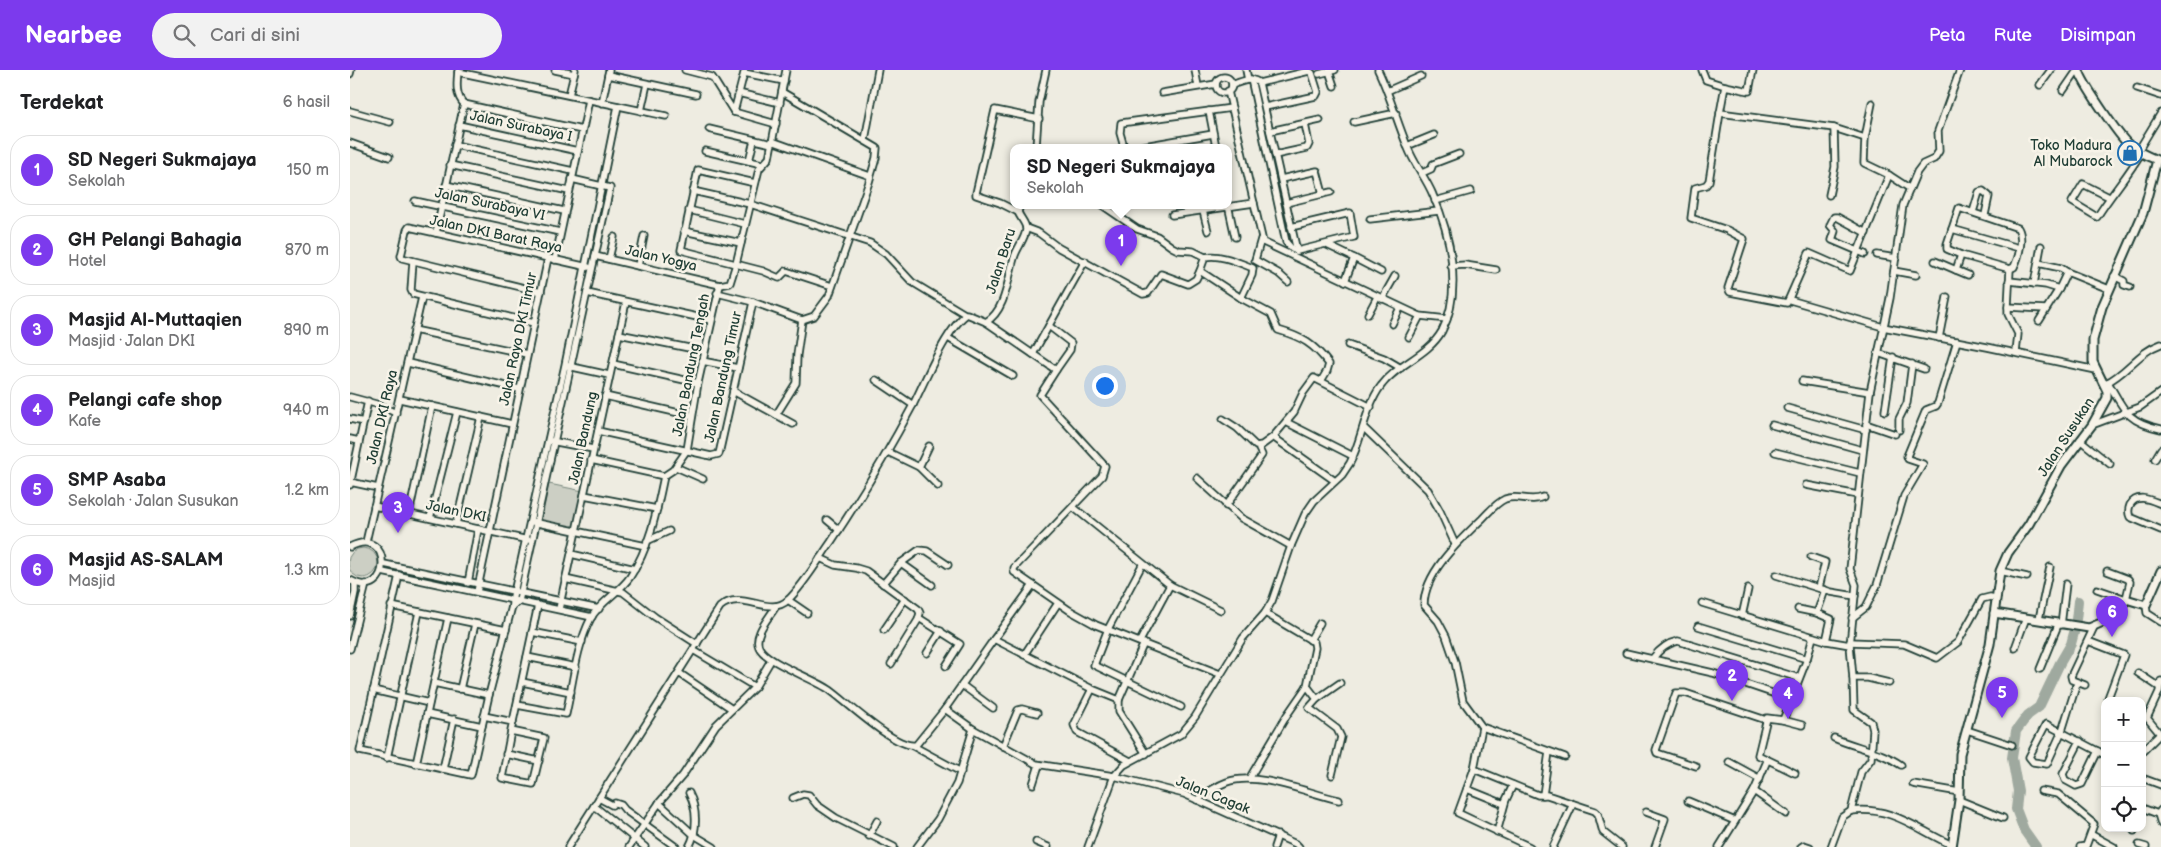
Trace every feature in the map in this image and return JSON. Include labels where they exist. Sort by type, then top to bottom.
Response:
[{"type":"street","points":[[350,74],[351,70]]},
{"type":"street","points":[[555,70],[574,72],[569,95]]},
{"type":"street","points":[[685,70],[712,77]]},
{"type":"street","points":[[712,70],[712,77],[734,112],[776,124]]},
{"type":"street","points":[[720,285],[726,285],[732,281],[754,183],[762,164],[768,160],[786,70]]},
{"type":"street","points":[[865,140],[878,70]]},
{"type":"street","points":[[1036,144],[1039,102],[1046,70]]},
{"type":"street","points":[[1195,70],[1198,86]]},
{"type":"street","points":[[1162,92],[1216,84],[1222,77],[1221,70]]},
{"type":"street","points":[[1246,70],[1286,242],[1292,249],[1297,251],[1354,237],[1350,213],[1291,227]]},
{"type":"street","points":[[1088,847],[1114,776],[1130,761],[1170,742],[1188,727],[1195,718],[1243,638],[1266,612],[1277,592],[1291,546],[1305,514],[1314,501],[1346,469],[1381,386],[1401,368],[1431,346],[1438,338],[1447,319],[1452,292],[1451,266],[1439,211],[1422,173],[1407,146],[1378,70]]},
{"type":"street","points":[[1702,70],[1706,80],[1749,91],[1752,70]]},
{"type":"street","points":[[1851,811],[1859,776],[1870,762],[1873,730],[1871,722],[1854,710],[1854,678],[1850,644],[1856,585],[1850,568],[1870,392],[1894,271],[1899,224],[1909,188],[1922,164],[1934,159],[1939,151],[1938,131],[1960,70]]},
{"type":"street","points":[[2040,85],[2051,70]]},
{"type":"street","points":[[436,233],[464,104],[458,92],[458,71],[666,116]]},
{"type":"street","points":[[1259,83],[1309,71],[1312,73],[1318,92],[1316,96],[1265,107]]},
{"type":"street","points":[[1319,74],[1332,71],[1334,86]]},
{"type":"street","points":[[2064,91],[2076,71]]},
{"type":"street","name":"Jalan Susukan","points":[[1952,846],[1959,800],[1959,760],[1990,644],[2000,571],[2008,553],[2029,524],[2061,466],[2092,425],[2106,398],[2106,383],[2096,370],[2092,354],[2093,340],[2114,276],[2143,212],[2159,160],[2140,152],[2129,144],[2118,132],[2076,71]]},
{"type":"street","points":[[602,103],[609,72],[647,84],[696,94]]},
{"type":"street","points":[[734,112],[742,75],[746,72],[784,81]]},
{"type":"street","points":[[1387,91],[1421,76]]},
{"type":"street","points":[[1222,77],[1228,78],[1232,84]]},
{"type":"street","points":[[1288,282],[1278,273],[1255,260],[1261,239],[1228,91],[1232,84],[1249,80],[1257,80],[1259,83],[1297,251]]},
{"type":"street","points":[[642,111],[647,84]]},
{"type":"street","points":[[1216,84],[1220,91],[1228,91]]},
{"type":"street","points":[[1725,86],[1709,181],[1706,185],[1696,188],[1691,218],[1727,230],[1744,239],[1728,290],[1783,303],[1790,300],[1883,327],[2096,370]]},
{"type":"street","points":[[2136,88],[2161,96]]},
{"type":"street","points":[[717,293],[753,302],[802,320],[811,318],[821,309],[832,286],[876,158],[877,148],[782,92]]},
{"type":"street","points":[[738,93],[780,103]]},
{"type":"street","points":[[556,260],[564,211],[589,100]]},
{"type":"street","points":[[1872,103],[1865,138],[1865,165],[1889,175],[1909,188]]},
{"type":"street","name":"Jalan Surabaya I","points":[[464,104],[582,130]]},
{"type":"street","points":[[400,575],[391,606],[360,750],[361,752],[387,758],[471,775],[512,603],[517,592],[530,540],[552,441],[618,106]]},
{"type":"street","points":[[1123,144],[1120,123],[1232,108]]},
{"type":"street","points":[[1010,208],[976,195],[995,110],[1039,119]]},
{"type":"street","points":[[350,111],[390,122]]},
{"type":"street","points":[[1209,111],[1215,144]]},
{"type":"street","points":[[1354,122],[1396,113]]},
{"type":"street","points":[[1720,113],[1834,128],[1865,138]]},
{"type":"street","points":[[2109,197],[2083,184],[2072,202],[2097,217],[2109,197],[2122,183],[2161,113]]},
{"type":"street","points":[[1270,131],[1320,120]]},
{"type":"street","points":[[1275,155],[1307,148],[1310,144],[1305,124]]},
{"type":"street","name":"Jalan Surabaya I","points":[[459,125],[578,151]]},
{"type":"street","points":[[1829,195],[1835,167],[1834,128]]},
{"type":"street","points":[[709,129],[754,140],[772,142],[870,176]]},
{"type":"street","points":[[1155,144],[1213,134]]},
{"type":"street","points":[[1407,146],[1434,135]]},
{"type":"street","points":[[749,161],[754,140]]},
{"type":"street","points":[[350,143],[389,157]]},
{"type":"street","points":[[455,145],[573,171]]},
{"type":"street","points":[[705,151],[762,164]]},
{"type":"street","points":[[1422,173],[1431,170],[1433,164],[1459,154]]},
{"type":"street","points":[[450,165],[569,191]]},
{"type":"street","points":[[754,183],[698,170],[680,247],[682,251],[763,271],[779,278],[786,271],[832,286]]},
{"type":"street","points":[[1281,179],[1317,171],[1323,194]]},
{"type":"street","points":[[1790,300],[1808,254],[1815,254],[1850,271],[1862,252],[1866,233],[1889,175]]},
{"type":"street","points":[[568,366],[587,294],[610,188],[572,179]]},
{"type":"street","points":[[446,185],[564,211]]},
{"type":"street","points":[[693,191],[750,204],[849,235],[876,246],[912,282],[965,314],[986,322],[1056,370]]},
{"type":"street","points":[[1435,201],[1471,191]]},
{"type":"street","points":[[1973,212],[1979,192],[1983,191],[1989,196],[1985,215]]},
{"type":"street","points":[[1286,203],[1331,192]]},
{"type":"street","name":"Jalan Surabaya VI","points":[[415,201],[560,232]]},
{"type":"street","points":[[1232,206],[1254,203]]},
{"type":"street","points":[[1958,208],[1985,215],[2018,228],[2021,233],[2016,266],[2010,269],[1947,249],[1946,244],[1958,208]]},
{"type":"street","points":[[1012,209],[1018,212]]},
{"type":"street","name":"Jalan Baru","points":[[986,322],[994,315],[1002,298],[1026,228],[1018,212],[1019,209]]},
{"type":"street","points":[[1108,209],[1137,229],[1157,236],[1176,249],[1192,251],[1205,257],[1214,256],[1229,259],[1253,268],[1252,275],[1241,298]]},
{"type":"street","points":[[1172,215],[1213,209]]},
{"type":"street","points":[[1229,209],[1235,237]]},
{"type":"street","points":[[689,210],[745,224]]},
{"type":"street","points":[[1203,211],[1208,230]]},
{"type":"street","points":[[1370,219],[1439,211]]},
{"type":"street","points":[[1862,252],[1832,240],[1835,231],[1830,224],[1834,217],[1838,217],[1866,233]]},
{"type":"street","name":"Jalan DKI Barat Raya","points":[[413,261],[401,257],[406,230],[409,227],[593,268]]},
{"type":"street","points":[[1026,228],[1039,233],[1059,248],[1143,294],[1148,293],[1161,274],[1188,284],[1196,279],[1205,257]]},
{"type":"street","points":[[1952,229],[2019,248]]},
{"type":"street","points":[[684,231],[741,243]]},
{"type":"street","points":[[609,259],[614,236]]},
{"type":"street","points":[[638,266],[644,236]]},
{"type":"street","points":[[1261,239],[1400,308],[1420,316],[1447,319]]},
{"type":"street","points":[[1327,245],[1380,272]]},
{"type":"street","points":[[2034,284],[2041,246]]},
{"type":"street","points":[[1877,255],[1896,258]]},
{"type":"street","points":[[1956,270],[1961,255]]},
{"type":"street","name":"Jalan Yogya","points":[[595,256],[720,285]]},
{"type":"street","name":"Jalan Raya DKI Timur","points":[[477,592],[548,258]]},
{"type":"street","points":[[1345,281],[1354,258]]},
{"type":"street","points":[[534,323],[413,294],[411,290],[413,261],[541,292]]},
{"type":"street","points":[[1033,354],[1085,261]]},
{"type":"street","points":[[1935,261],[1968,275]]},
{"type":"street","points":[[2038,263],[2061,268],[2109,289]]},
{"type":"street","points":[[1451,266],[1465,265],[1496,270]]},
{"type":"street","points":[[2010,269],[2008,314],[2018,334],[2016,353]]},
{"type":"street","points":[[1200,271],[1241,298],[1271,314],[1278,330],[1298,335],[1309,342],[1329,364],[1321,381]]},
{"type":"street","points":[[1894,271],[1916,275]]},
{"type":"street","points":[[2039,321],[2067,272]]},
{"type":"street","points":[[1368,314],[1395,276]]},
{"type":"street","points":[[2114,276],[2124,281],[2124,284],[2130,287]]},
{"type":"street","points":[[2009,281],[2059,289]]},
{"type":"street","name":"Jalan Bandung Tengah","points":[[687,450],[704,351],[720,285]]},
{"type":"street","points":[[587,294],[711,320]]},
{"type":"street","name":"Jalan DKI Raya","points":[[366,542],[422,297]]},
{"type":"street","points":[[1939,338],[1947,297]]},
{"type":"street","name":"Jalan Bandung","points":[[559,610],[604,396],[626,302]]},
{"type":"street","name":"Jalan Bandung Timur","points":[[687,450],[711,456],[719,454],[753,302]]},
{"type":"street","points":[[1392,324],[1400,308]]},
{"type":"street","points":[[2008,308],[2046,310]]},
{"type":"street","points":[[961,772],[913,746],[906,745],[883,733],[854,708],[817,682],[771,660],[761,651],[758,642],[760,632],[776,606],[788,600],[839,530],[888,452],[948,338],[965,314]]},
{"type":"street","points":[[1409,337],[1420,316]]},
{"type":"street","points":[[776,414],[796,384],[796,356],[802,320]]},
{"type":"street","points":[[1049,326],[1071,341],[1070,350],[1040,395],[1105,466],[1102,476],[1013,569],[1015,573],[1032,585],[1083,618],[1220,674]]},
{"type":"street","points":[[414,330],[527,354]]},
{"type":"street","points":[[619,334],[704,351]]},
{"type":"street","points":[[948,338],[1012,376]]},
{"type":"street","points":[[1852,618],[1866,607],[1877,586],[1904,496],[1923,464],[1908,459],[1907,456],[1926,410],[1936,406],[1938,403],[1957,341]]},
{"type":"street","points":[[2161,344],[2146,350],[2106,383],[2125,412],[2143,425],[2161,429]]},
{"type":"street","points":[[1348,345],[1384,358],[1401,368]]},
{"type":"street","points":[[1878,353],[1924,369]]},
{"type":"street","points":[[1885,412],[1893,357]]},
{"type":"street","points":[[702,361],[738,368]]},
{"type":"street","points":[[408,364],[519,389]]},
{"type":"street","points":[[612,364],[698,383]]},
{"type":"street","points":[[1786,408],[1866,427],[1897,432],[1899,419],[1906,403],[1912,364]]},
{"type":"street","points":[[568,366],[610,375]]},
{"type":"street","points":[[1260,446],[1273,437],[1286,422],[1314,378],[1371,407]]},
{"type":"street","points":[[876,380],[913,405]]},
{"type":"street","points":[[1802,381],[1870,392]]},
{"type":"street","points":[[733,391],[793,424]]},
{"type":"street","points":[[2092,425],[2140,407],[2161,392]]},
{"type":"street","points":[[604,396],[692,416]]},
{"type":"street","points":[[350,397],[368,401],[396,413]]},
{"type":"street","points":[[400,399],[512,424]]},
{"type":"street","points":[[368,401],[352,463],[350,483],[378,488]]},
{"type":"street","points":[[409,514],[432,406]]},
{"type":"street","points":[[430,518],[457,412]]},
{"type":"street","points":[[456,524],[481,417]]},
{"type":"street","points":[[350,419],[364,422]]},
{"type":"street","points":[[1223,419],[1243,433],[1253,444],[1260,446]]},
{"type":"street","points":[[1286,422],[1353,456]]},
{"type":"street","points":[[1772,425],[1862,450]]},
{"type":"street","points":[[1364,428],[1428,490],[1455,544]]},
{"type":"street","points":[[517,705],[566,715],[582,642],[592,617],[631,576],[635,569],[647,543],[658,509],[664,476],[676,467],[687,450],[598,431]]},
{"type":"street","points":[[1273,437],[1335,481]]},
{"type":"street","points":[[350,439],[359,441]]},
{"type":"street","points":[[2080,440],[2110,464]]},
{"type":"street","points":[[552,441],[593,449]]},
{"type":"street","points":[[919,467],[929,446]]},
{"type":"street","points":[[1226,506],[1262,455],[1259,449],[1260,446]]},
{"type":"street","points":[[2155,459],[2161,449]]},
{"type":"street","points":[[888,452],[919,467],[938,486]]},
{"type":"street","points":[[1775,452],[1860,473]]},
{"type":"street","points":[[591,460],[664,476]]},
{"type":"street","points":[[676,467],[703,479]]},
{"type":"street","points":[[1197,478],[1226,506],[1246,521],[1291,546]]},
{"type":"street","points":[[1806,485],[1858,495]]},
{"type":"street","points":[[584,495],[658,509]]},
{"type":"street","points":[[1543,497],[1532,500],[1515,498],[1503,500],[1455,544],[1432,579],[1424,605],[1438,621],[1446,636],[1463,701],[1482,727],[1565,757]]},
{"type":"street","points":[[2161,504],[2144,498],[2138,498],[2131,503],[2128,513],[2130,517],[2161,530]]},
{"type":"street","name":"Jalan DKI","points":[[374,506],[530,540]]},
{"type":"street","points":[[1073,508],[1142,565],[1170,585],[1221,610]]},
{"type":"street","points":[[827,520],[839,530]]},
{"type":"street","points":[[534,522],[647,543],[669,531]]},
{"type":"street","points":[[467,590],[478,529]]},
{"type":"street","points":[[350,547],[357,543],[366,542],[375,546],[381,553],[384,564],[382,572],[373,582],[366,584],[353,581],[355,592],[350,616]]},
{"type":"street","points":[[883,584],[901,563],[922,550],[948,565]]},
{"type":"street","points":[[571,554],[635,569]]},
{"type":"street","points":[[1811,557],[1825,562],[1817,613]]},
{"type":"street","points":[[820,558],[835,565],[861,569],[918,609],[919,618],[891,664]]},
{"type":"street","points":[[901,563],[932,585]]},
{"type":"street","points":[[384,564],[599,609]]},
{"type":"street","points":[[1142,565],[1108,628],[1094,664],[1181,707]]},
{"type":"street","points":[[2039,619],[2050,567]]},
{"type":"street","points":[[2000,571],[2027,578]]},
{"type":"street","points":[[1994,613],[2039,619],[2060,625],[2091,628],[2117,616],[2126,599],[2130,582],[2128,579],[2107,571]]},
{"type":"street","points":[[2161,571],[2146,605],[2147,613],[2161,622]]},
{"type":"street","points":[[382,572],[477,592],[512,603],[519,601],[592,617]]},
{"type":"street","points":[[1776,575],[1855,596]]},
{"type":"street","points":[[565,578],[618,590],[626,594],[695,647],[755,687]]},
{"type":"street","points":[[350,649],[366,584]]},
{"type":"street","points":[[2040,669],[2060,625],[2066,584]]},
{"type":"street","points":[[913,746],[919,743],[945,710],[1032,585]]},
{"type":"street","points":[[1146,754],[1119,711],[1119,700],[1142,642],[1170,585]]},
{"type":"street","points":[[1742,616],[1748,589]]},
{"type":"street","points":[[2097,589],[2146,605]]},
{"type":"street","points":[[517,592],[519,601]]},
{"type":"street","points":[[1702,603],[1826,641],[1850,644],[1904,644],[1937,658],[1958,642],[1982,599],[1995,598]]},
{"type":"street","points":[[568,847],[720,607],[726,602],[736,599],[776,606]]},
{"type":"street","points":[[884,630],[904,599]]},
{"type":"street","points":[[788,600],[807,613]]},
{"type":"street","points":[[1024,654],[1058,603]]},
{"type":"street","points":[[511,730],[544,738],[534,784],[503,778],[502,776],[511,730],[538,605]]},
{"type":"street","points":[[391,606],[506,630]]},
{"type":"street","points":[[1798,609],[1817,613],[1831,619],[1826,641]]},
{"type":"street","points":[[387,758],[419,612]]},
{"type":"street","points":[[1249,779],[1287,715],[1307,686],[1315,648],[1314,642],[1266,612]]},
{"type":"street","points":[[416,764],[448,618]]},
{"type":"street","points":[[919,618],[960,644],[946,666]]},
{"type":"street","points":[[2015,648],[2026,618]]},
{"type":"street","points":[[1310,640],[1320,623]]},
{"type":"street","points":[[460,689],[475,624]]},
{"type":"street","points":[[1698,626],[1807,659]]},
{"type":"street","points":[[2085,685],[2071,679],[2071,676],[2088,641],[2091,628]]},
{"type":"street","points":[[927,653],[941,631]]},
{"type":"street","points":[[532,632],[582,642]]},
{"type":"street","points":[[1783,720],[1807,659],[1813,637]]},
{"type":"street","points":[[994,639],[1092,689],[1119,700]]},
{"type":"street","points":[[1653,658],[1663,648],[1678,641],[1799,678]]},
{"type":"street","points":[[2088,641],[2124,655],[2108,697]]},
{"type":"street","points":[[1626,652],[1713,673],[1790,699]]},
{"type":"street","points":[[527,656],[576,667]]},
{"type":"street","points":[[629,847],[659,803],[680,780],[716,725],[755,687],[771,660]]},
{"type":"street","points":[[679,673],[732,709]]},
{"type":"street","points":[[2138,673],[2159,687]]},
{"type":"street","points":[[1854,678],[1868,678],[1889,683]]},
{"type":"street","points":[[2146,748],[2160,735],[2147,718],[2161,680]]},
{"type":"street","points":[[522,682],[571,692]]},
{"type":"street","points":[[2078,682],[2062,731],[2047,764],[2030,760],[2030,754],[2045,725],[2048,724],[2062,731],[2101,753]]},
{"type":"street","points":[[434,683],[489,695]]},
{"type":"street","points":[[1332,775],[1341,737],[1340,732],[1310,709],[1317,699],[1340,683]]},
{"type":"street","points":[[962,685],[993,708]]},
{"type":"street","points":[[1307,686],[1317,699]]},
{"type":"street","points":[[1092,689],[1074,725],[1075,728],[1078,732],[1130,761]]},
{"type":"street","points":[[373,690],[429,703]]},
{"type":"street","points":[[1696,766],[1657,753],[1656,750],[1676,693],[1685,693],[1766,720]]},
{"type":"street","points":[[1003,746],[1018,710],[1022,709],[1037,713]]},
{"type":"street","name":"Jalan Cagak","points":[[945,710],[973,729],[1039,765],[1114,776],[1184,794],[1278,835],[1299,847]]},
{"type":"street","points":[[427,714],[482,726]]},
{"type":"street","points":[[484,716],[513,722]]},
{"type":"street","points":[[1795,773],[1758,755],[1768,717],[1802,726]]},
{"type":"street","points":[[443,769],[454,719]]},
{"type":"street","points":[[1482,727],[1474,769],[1459,814],[1530,847]]},
{"type":"street","points":[[917,847],[938,819],[957,783],[973,729]]},
{"type":"street","points":[[1967,730],[2012,745]]},
{"type":"street","points":[[1834,738],[1892,758],[1901,765]]},
{"type":"street","points":[[2080,741],[2064,774],[2065,780],[2076,786],[2082,784],[2098,751]]},
{"type":"street","points":[[1543,795],[1549,752]]},
{"type":"street","points":[[506,754],[539,761]]},
{"type":"street","points":[[1719,847],[1754,791],[1767,761]]},
{"type":"street","points":[[1729,762],[1760,780]]},
{"type":"street","points":[[1033,784],[1039,765]]},
{"type":"street","points":[[1474,769],[1513,786],[1597,812],[1601,830],[1619,846]]},
{"type":"street","points":[[1197,800],[1228,782],[1249,779],[1278,784],[1339,800]]},
{"type":"street","points":[[2146,779],[2161,785]]},
{"type":"street","points":[[1913,784],[1959,792]]},
{"type":"street","points":[[1497,832],[1505,804],[1513,786]]},
{"type":"street","points":[[1468,789],[1501,804],[1505,804]]},
{"type":"street","points":[[1754,791],[1786,814]]},
{"type":"street","points":[[2041,791],[2058,794],[2092,821],[2095,826],[2092,835],[2086,846],[2080,847]]},
{"type":"street","points":[[688,793],[694,806],[694,835],[689,847]]},
{"type":"street","points":[[793,798],[803,794],[809,795],[817,805],[836,818],[868,836],[894,847]]},
{"type":"street","points":[[599,798],[621,805],[676,847]]},
{"type":"street","points":[[1959,800],[2003,818]]},
{"type":"street","points":[[1688,801],[1735,821]]},
{"type":"street","points":[[659,803],[694,835],[714,847]]},
{"type":"street","points":[[1553,847],[1573,804]]},
{"type":"street","points":[[594,806],[635,837],[645,847]]},
{"type":"street","points":[[2146,809],[2160,812],[2161,824]]},
{"type":"street","points":[[1831,847],[1842,817],[1851,811],[1863,810],[1894,814],[1952,846]]},
{"type":"street","points":[[1646,812],[1665,819],[1655,847]]},
{"type":"street","points":[[868,836],[877,821]]},
{"type":"street","points":[[1274,847],[1278,835]]},
{"type":"street","points":[[2092,835],[2114,847]]},
{"type":"street","points":[[1036,842],[1048,847]]},
{"type":"street","points":[[1801,847],[1804,845],[1810,847]]},
{"type":"street","points":[[2139,845],[2146,847]]},
{"type":"shaded area","points":[[549,484],[583,491],[576,529],[541,522]]},
{"type":"shaded area","points":[[363,548],[374,552],[378,563],[374,574],[363,578],[352,574],[348,563],[352,552]]},
{"type":"waterway","points":[[2036,847],[2024,830],[2016,809],[2018,791],[2012,758],[2016,731],[2028,715],[2039,707],[2071,644],[2075,629],[2078,601]]},
{"type":"place","name":"Toko Madura Al Mubarock","points":[[2130,153]]},
{"type":"place","name":"SD Negeri Sukmajaya","points":[[1121,266]]},
{"type":"place","name":"Masjid Al-Muttaqien","points":[[398,533]]},
{"type":"place","name":"Masjid AS-SALAM","points":[[2112,637]]},
{"type":"place","name":"GH Pelangi Bahagia","points":[[1732,701]]},
{"type":"place","name":"SMP Asaba","points":[[2002,718]]},
{"type":"place","name":"Pelangi cafe shop","points":[[1788,719]]}]
